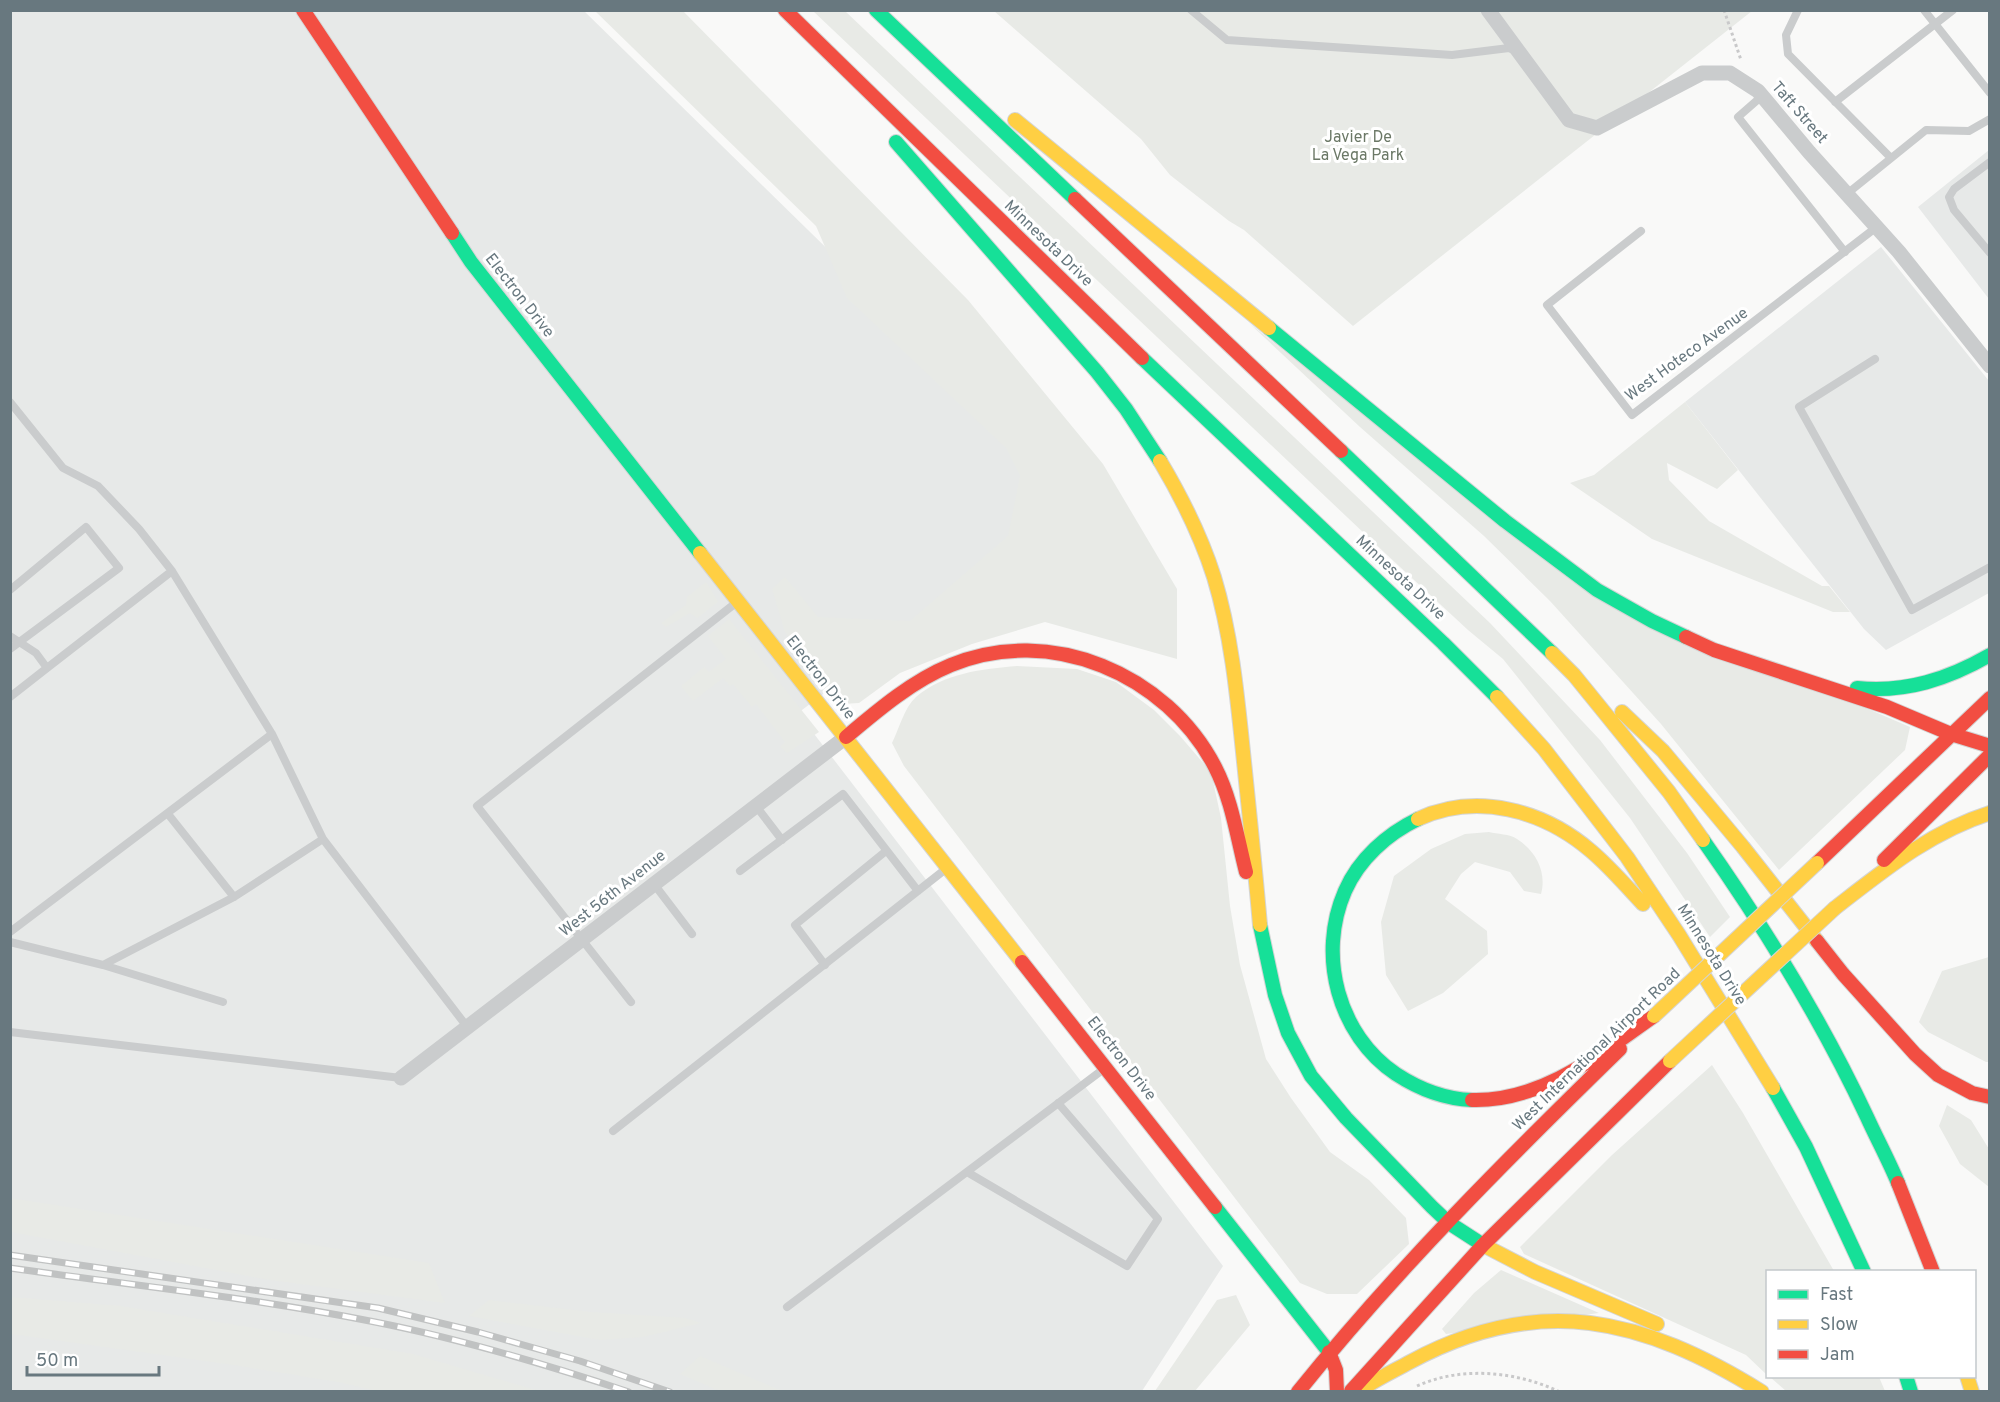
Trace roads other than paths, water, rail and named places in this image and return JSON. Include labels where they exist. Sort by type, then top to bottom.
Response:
[{"type":"main road","name":"Electron Drive","points":[[303,10],[471,262],[1329,1352]]},
{"type":"main road","points":[[783,10],[855,98]]},
{"type":"main road","name":"Minnesota Drive","points":[[783,10],[1091,309],[1443,643],[1544,749],[1627,857],[1740,1032],[1801,1138],[1863,1270]]},
{"type":"main road","points":[[876,10],[1574,675],[1618,708],[1663,751],[1743,847],[1843,974],[1925,1065],[1954,1084],[1972,1093],[1989,1097]]},
{"type":"main road","points":[[885,10],[983,93]]},
{"type":"main road","points":[[1001,108],[1496,514],[1597,590],[1652,621],[1714,650],[1887,707],[1951,734],[1989,746]]},
{"type":"main road","points":[[885,130],[1045,310],[1105,382],[1157,453],[1181,496],[1213,574],[1227,631],[1248,795],[1260,925]]},
{"type":"main road","points":[[846,737],[912,684],[948,666],[979,656],[1036,650],[1098,662],[1125,674],[1148,689],[1172,709],[1209,756],[1228,801],[1278,1005],[1288,1033],[1311,1076],[1346,1118],[1449,1223],[1535,1272],[1667,1328],[1724,1357],[1750,1375],[1764,1392]]},
{"type":"main road","points":[[1803,679],[1865,689],[1918,686],[1959,671],[1989,655]]},
{"type":"main road","points":[[1574,675],[1669,792],[1711,850],[1801,990],[1847,1074],[1896,1178],[1932,1270]]},
{"type":"main road","name":"West International Airport Road","points":[[1298,1392],[1329,1352],[1524,1144],[1654,1016],[1989,698]]},
{"type":"main road","points":[[1350,1392],[1484,1245],[1670,1061],[1835,908],[1989,755]]},
{"type":"main road","points":[[1654,1016],[1566,1076],[1530,1092],[1497,1100],[1466,1100],[1439,1095],[1412,1085],[1389,1070],[1368,1051],[1352,1029],[1339,1001],[1332,967],[1331,941],[1345,890],[1360,865],[1378,845],[1399,829],[1422,817],[1445,809],[1467,806],[1489,806],[1519,811],[1545,821],[1573,837],[1596,855],[1695,961]]},
{"type":"main road","points":[[1835,908],[1917,847],[1950,827],[1989,813]]},
{"type":"main road","points":[[1358,1392],[1437,1348],[1467,1336],[1497,1327],[1548,1322],[1607,1325],[1640,1332],[1720,1366],[1764,1392]]},
{"type":"main road","points":[[1329,1352],[1336,1370],[1337,1392]]},
{"type":"street","name":"Taft Street","points":[[1488,10],[1569,120],[1597,128],[1702,72],[1730,73],[1758,91],[1809,152],[1878,226],[1989,366]]},
{"type":"street","name":"West 56th Avenue","points":[[401,1078],[846,737]]},
{"type":"lane","points":[[1191,10],[1227,40],[1452,55],[1509,48],[1518,51]]},
{"type":"lane","points":[[1798,10],[1786,35],[1788,54],[1891,158]]},
{"type":"lane","points":[[1924,10],[1989,93]]},
{"type":"lane","points":[[1836,102],[1953,10]]},
{"type":"lane","points":[[1762,96],[1738,117],[1845,252]]},
{"type":"lane","points":[[1848,193],[1926,130],[1969,131],[1989,119]]},
{"type":"lane","points":[[1989,162],[1954,189],[1949,197],[1954,210],[1989,252]]},
{"type":"lane","name":"West Hoteco Avenue","points":[[1641,231],[1547,305],[1632,415],[1878,226]]},
{"type":"lane","points":[[1875,359],[1799,407],[1912,610],[1989,567]]},
{"type":"lane","points":[[10,402],[63,468],[98,486],[139,529],[172,571],[272,734],[322,838],[468,1028]]},
{"type":"lane","points":[[10,590],[86,527],[119,568],[10,649]]},
{"type":"lane","points":[[10,697],[172,571]]},
{"type":"lane","points":[[631,1002],[477,806],[738,601]]},
{"type":"lane","points":[[10,636],[36,653],[47,668]]},
{"type":"lane","points":[[10,932],[272,734]]},
{"type":"lane","points":[[740,871],[843,794],[918,891]]},
{"type":"lane","points":[[756,806],[782,840]]},
{"type":"lane","points":[[168,814],[234,897]]},
{"type":"lane","points":[[103,965],[234,897],[322,838]]},
{"type":"lane","points":[[825,964],[795,925],[886,850]]},
{"type":"lane","points":[[613,1131],[948,867]]},
{"type":"lane","points":[[654,884],[692,934]]},
{"type":"lane","points":[[10,942],[103,965],[223,1002]]},
{"type":"lane","points":[[10,1032],[401,1078]]},
{"type":"lane","points":[[787,1307],[1106,1067]]},
{"type":"lane","points":[[967,1172],[1127,1266],[1158,1219],[1058,1103]]},
{"type":"railway","points":[[10,1255],[378,1308],[478,1332],[580,1361],[670,1392]]},
{"type":"railway","points":[[10,1268],[239,1299],[375,1322],[503,1353],[629,1392]]},
{"type":"park label","name":"Javier De La Vega Park","points":[[1358,147]]}]
